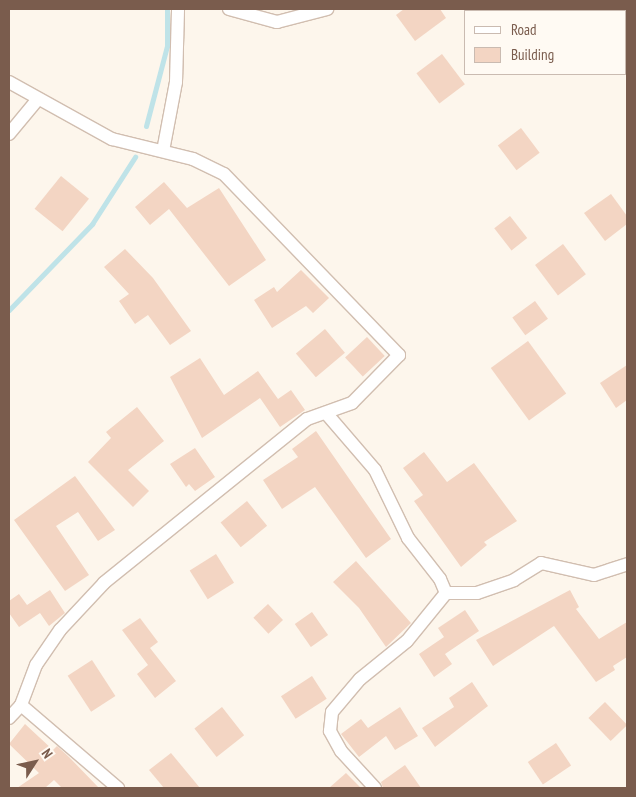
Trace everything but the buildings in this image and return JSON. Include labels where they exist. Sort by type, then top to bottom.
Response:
[{"type":"street","points":[[163,151],[176,82],[178,9]]},
{"type":"street","points":[[228,9],[277,22],[327,9]]},
{"type":"street","points":[[9,82],[38,100],[112,139],[211,165],[224,174],[399,355],[352,403],[307,419],[104,583],[60,630],[36,665],[21,705],[9,718]]},
{"type":"street","points":[[9,134],[38,100]]},
{"type":"street","points":[[326,413],[375,470],[408,538],[440,579],[446,593]]},
{"type":"street","points":[[446,593],[477,593],[514,580],[541,563],[594,574],[627,564]]},
{"type":"street","points":[[375,788],[341,751],[330,730],[332,712],[360,679],[414,634],[446,593]]},
{"type":"street","points":[[21,705],[118,788]]},
{"type":"waterway","points":[[146,126],[167,46],[167,9]]},
{"type":"waterway","points":[[9,310],[92,224],[135,157]]}]
